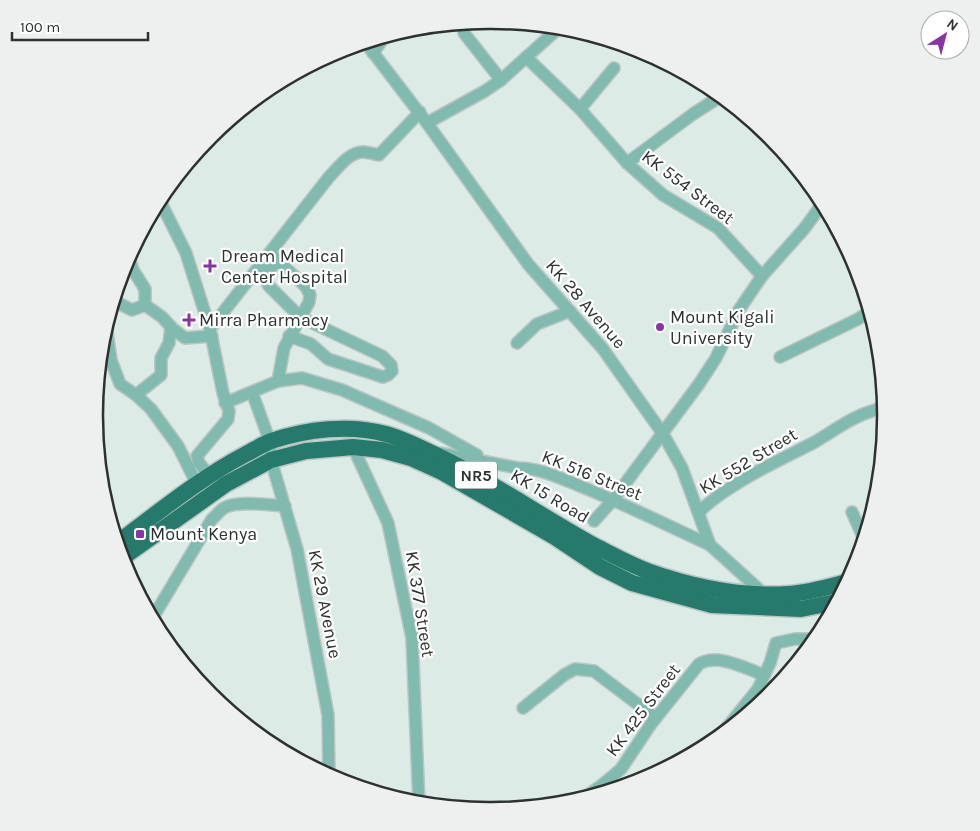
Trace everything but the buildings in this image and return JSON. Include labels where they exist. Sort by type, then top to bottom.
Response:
[{"type":"highway","name":"KK 15 Road","points":[[124,539],[203,480],[270,442],[338,428],[386,434],[427,450],[461,467],[574,534],[618,558],[649,572],[688,584],[724,591],[789,594],[837,587]]},
{"type":"highway","name":"KK 15 Road","points":[[129,553],[226,484],[272,460],[306,451],[353,447],[382,450],[411,458],[442,472],[555,537],[600,567],[632,583],[712,605],[801,609],[828,604]]},
{"type":"street","points":[[464,33],[501,80]]},
{"type":"street","points":[[428,123],[486,91],[552,34]]},
{"type":"street","points":[[373,53],[378,45]]},
{"type":"street","name":"KK 28 Avenue","points":[[369,48],[420,112],[528,264],[603,349],[662,434],[682,468],[710,545],[764,594]]},
{"type":"street","name":"KK 554 Street","points":[[526,57],[580,109],[627,163],[663,195],[718,228],[762,276]]},
{"type":"street","points":[[580,109],[614,68]]},
{"type":"street","points":[[627,163],[714,101]]},
{"type":"street","points":[[145,304],[162,316],[171,327],[186,338],[202,338],[211,333],[273,256],[329,177],[346,159],[351,155],[363,152],[379,155],[420,112]]},
{"type":"street","points":[[164,208],[186,253],[211,333],[225,403],[229,411],[228,419],[197,456],[203,480]]},
{"type":"street","points":[[594,521],[613,500],[716,358],[738,310],[762,276],[804,229],[818,210]]},
{"type":"street","points":[[273,256],[266,275],[268,285],[300,317],[382,356],[391,365],[392,371],[388,376],[383,377],[328,359],[311,344],[289,336]]},
{"type":"street","points":[[273,256],[306,287],[310,294],[309,302],[289,336],[281,358],[278,381]]},
{"type":"street","points":[[132,269],[144,289],[145,304]]},
{"type":"street","points":[[120,304],[132,310],[145,304]]},
{"type":"street","points":[[517,343],[537,324],[570,311]]},
{"type":"street","points":[[780,357],[864,315]]},
{"type":"street","points":[[136,395],[161,374],[161,358],[169,343],[171,327]]},
{"type":"street","points":[[109,353],[120,384],[151,409],[203,480]]},
{"type":"street","points":[[225,403],[278,381],[302,378],[342,390],[429,428],[490,462]]},
{"type":"street","name":"KK 29 Avenue","points":[[252,392],[270,442],[272,460],[297,549],[328,715],[329,767]]},
{"type":"street","name":"KK 552 Street","points":[[699,512],[722,493],[859,416],[877,409]]},
{"type":"street","name":"KK 377 Street","points":[[353,447],[388,524],[412,638],[419,796]]},
{"type":"street","name":"KK 516 Street","points":[[427,450],[546,472],[613,500],[710,545]]},
{"type":"street","points":[[157,611],[212,519],[222,510],[239,504],[285,506]]},
{"type":"street","points":[[852,512],[860,529]]},
{"type":"street","points":[[743,708],[758,689],[776,643],[806,639]]},
{"type":"street","name":"KK 425 Street","points":[[601,786],[621,769],[656,718],[699,664],[710,660],[718,660],[764,675]]},
{"type":"street","points":[[523,708],[564,675],[575,669],[594,672],[656,718]]},
{"type":"place","name":"Dream Medical Center Hospital","points":[[210,266]]},
{"type":"place","name":"Mirra Pharmacy","points":[[189,320]]},
{"type":"place","name":"Mount Kigali University","points":[[660,327]]},
{"type":"place","name":"Mount Kenya","points":[[140,534]]}]
